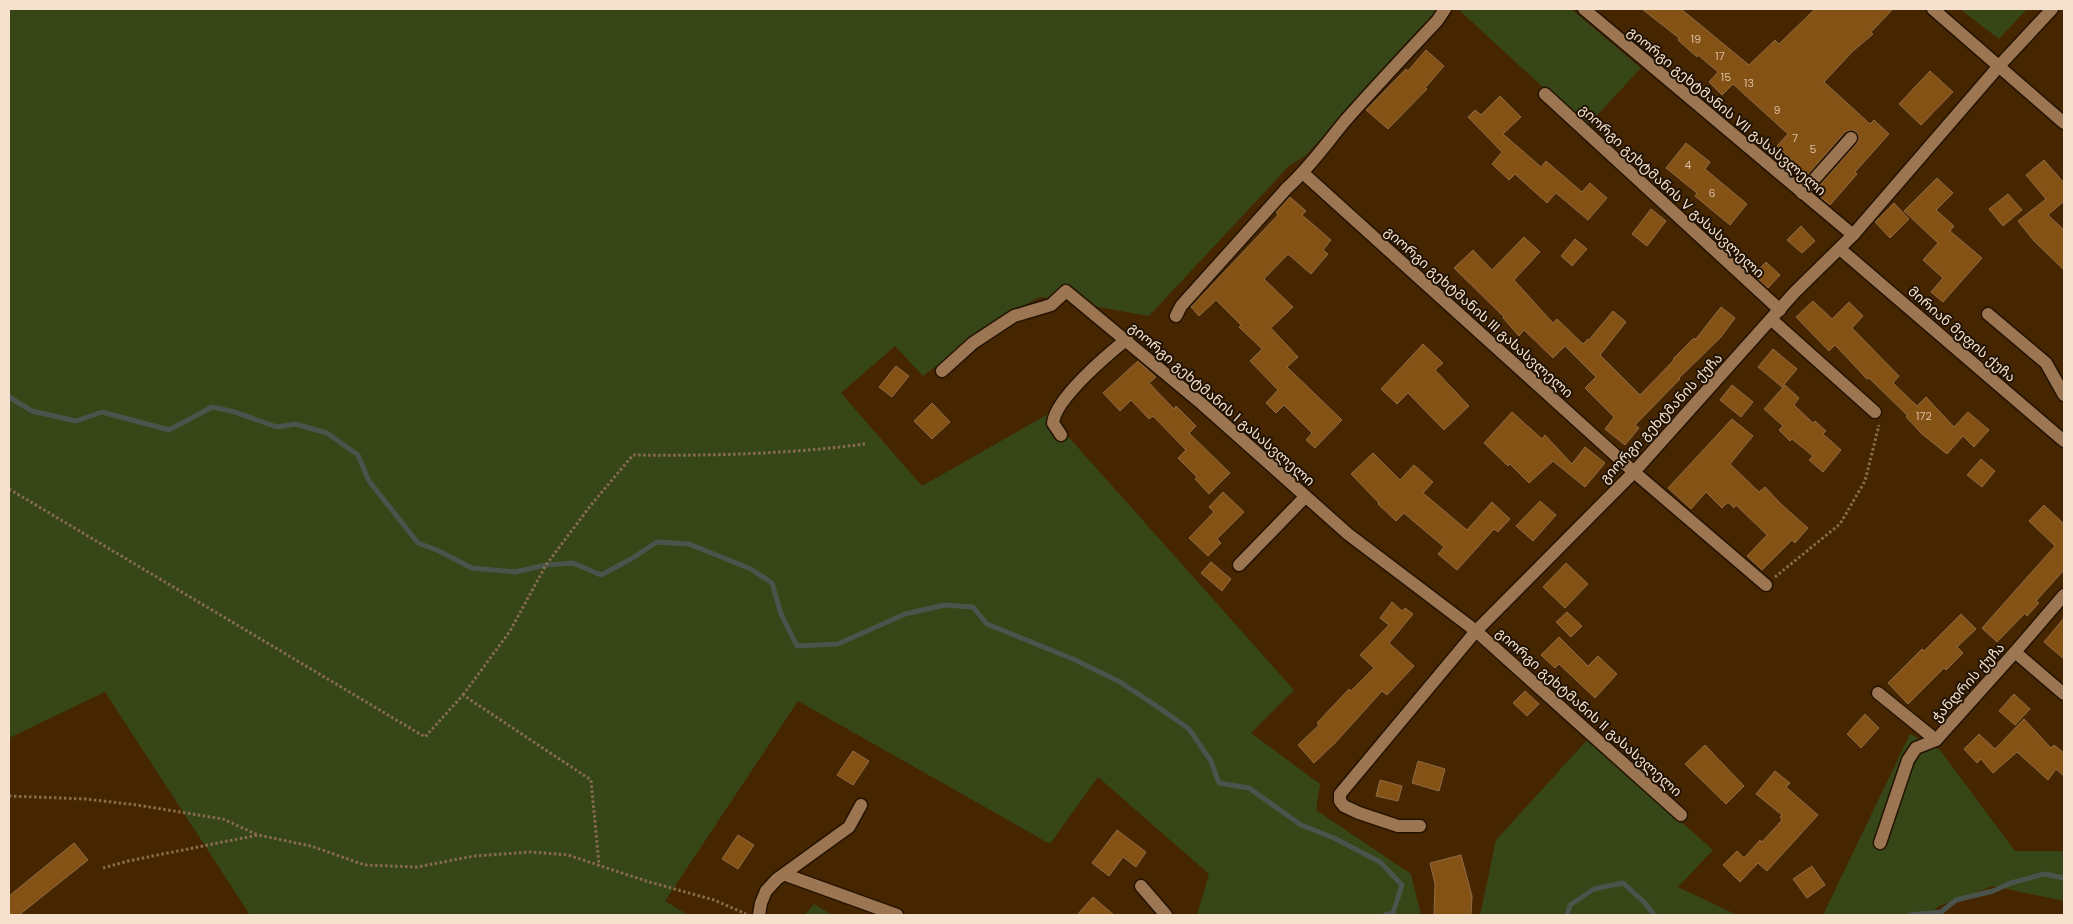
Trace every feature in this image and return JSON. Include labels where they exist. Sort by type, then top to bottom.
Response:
[{"type":"street","points":[[1176,316],[1180,306],[1287,188],[1303,173],[1358,107],[1437,21],[1445,9]]},
{"type":"street","name":"გიორგი გეხტმანის VII გასასვლელი","points":[[1584,9],[1852,235]]},
{"type":"street","points":[[1933,9],[2064,123]]},
{"type":"street","name":"გიორგი გეხტმანის ქუჩა","points":[[1420,826],[1398,826],[1344,806],[1340,801],[1340,794],[1476,631],[1634,472],[1776,315],[1840,249],[1999,66],[2052,9]]},
{"type":"street","name":"გიორგი გეხტმანის V გასასვლელი","points":[[1544,94],[1875,412]]},
{"type":"street","points":[[1802,193],[1851,138]]},
{"type":"street","name":"გიორგი გეხტმანის III გასასვლელი","points":[[1303,173],[1634,472],[1766,585]]},
{"type":"street","name":"მირიან მეფის ქუჩა","points":[[1840,249],[2064,442]]},
{"type":"street","name":"გიორგი გეხტმანის I გასასვლელი","points":[[942,371],[973,342],[1005,321],[1014,316],[1051,305],[1066,291],[1127,339],[1348,534],[1476,631]]},
{"type":"street","points":[[1988,314],[2046,363],[2064,394]]},
{"type":"street","points":[[1061,435],[1053,423],[1055,412],[1072,390],[1127,339]]},
{"type":"street","points":[[1239,565],[1305,497]]},
{"type":"street","name":"ჭანდრის ქუჩა","points":[[1880,843],[1908,760],[1916,748],[1936,740],[2016,652],[2064,595]]},
{"type":"street","name":"გიორგი გეხტმანის II გასასვლელი","points":[[1476,631],[1681,815]]},
{"type":"street","points":[[2016,652],[2064,694]]},
{"type":"street","points":[[1878,693],[1936,740]]},
{"type":"street","points":[[759,915],[766,891],[777,880],[849,827],[862,805]]},
{"type":"street","points":[[786,875],[897,915]]},
{"type":"street","points":[[1141,886],[1166,915]]},
{"type":"path","points":[[1766,585],[1840,524],[1865,481],[1879,424],[1875,412]]},
{"type":"path","points":[[9,490],[425,737],[463,695],[510,631],[546,565],[591,505],[633,455],[713,456],[818,450],[865,444]]},
{"type":"path","points":[[463,695],[591,780],[599,864]]},
{"type":"path","points":[[9,796],[86,799],[146,806],[223,819],[258,835],[310,846],[366,865],[417,867],[474,856],[531,852],[568,855],[646,881],[714,900],[748,915]]},
{"type":"path","points":[[103,868],[128,861],[258,835]]},
{"type":"green space","points":[[9,9],[1442,9],[1305,156],[1289,166],[1149,316],[1040,297],[1000,318],[923,376],[895,346],[841,393],[922,486],[1048,414],[1294,690],[1251,733],[1320,784],[1316,810],[1411,874],[1421,915],[1197,915],[1209,874],[1098,777],[1050,844],[798,701],[665,901],[688,915],[250,915],[105,692],[9,738]]},
{"type":"green space","points":[[1458,9],[1571,9],[1641,68],[1586,127]]},
{"type":"green space","points":[[1960,9],[2027,9],[1999,39]]},
{"type":"green space","points":[[1910,734],[1940,750],[2015,851],[2064,851],[2064,901],[1993,886],[1939,906],[1927,915],[1823,915]]},
{"type":"green space","points":[[1588,739],[1713,850],[1678,887],[1737,915],[1480,915],[1496,840]]},
{"type":"green space","points":[[814,904],[832,915],[805,915]]},
{"type":"building","points":[[1642,9],[1681,9],[1749,65],[1775,40],[1779,44],[1815,9],[1893,9],[1871,32],[1873,34],[1853,51],[1824,82],[1870,124],[1874,120],[1889,134],[1855,172],[1857,174],[1830,205],[1814,192],[1857,143],[1859,139],[1857,132],[1852,130],[1845,132],[1806,177],[1795,166],[1796,164],[1777,146],[1788,134],[1733,84],[1722,95],[1709,82],[1718,72],[1698,55],[1697,57],[1678,40],[1679,38]]},
{"type":"building","points":[[1426,50],[1444,66],[1425,88],[1427,89],[1388,129],[1366,110],[1406,69],[1408,71]]},
{"type":"building","points":[[1930,71],[1953,92],[1921,125],[1899,104]]},
{"type":"building","points":[[1500,96],[1521,117],[1503,134],[1541,167],[1546,161],[1582,192],[1590,183],[1607,198],[1588,220],[1556,193],[1547,203],[1515,174],[1509,180],[1492,164],[1502,152],[1468,117],[1475,110],[1481,115]]},
{"type":"building","points":[[1686,143],[1710,162],[1705,169],[1747,204],[1730,225],[1695,196],[1697,193],[1666,168]]},
{"type":"building","points":[[2044,160],[2064,183],[2064,201],[2048,215],[2064,230],[2064,270],[2034,241],[2018,221],[2046,199],[2026,175]]},
{"type":"building","points":[[1937,178],[1953,193],[1936,210],[1954,226],[1950,231],[1982,258],[1943,302],[1931,292],[1943,278],[1923,260],[1938,243],[1904,211]]},
{"type":"building","points":[[2008,194],[2022,210],[2003,226],[1989,209]]},
{"type":"building","points":[[1290,197],[1306,211],[1302,215],[1331,240],[1323,250],[1328,254],[1311,274],[1288,254],[1264,279],[1293,307],[1271,328],[1298,357],[1287,367],[1342,420],[1315,448],[1306,440],[1312,433],[1284,405],[1276,413],[1266,403],[1278,390],[1250,361],[1262,349],[1239,327],[1241,325],[1216,300],[1199,316],[1191,307],[1278,215],[1276,212]]},
{"type":"building","points":[[1894,203],[1909,219],[1890,238],[1875,222]]},
{"type":"building","points":[[1651,209],[1666,221],[1647,246],[1632,234]]},
{"type":"building","points":[[1801,226],[1815,241],[1802,253],[1787,240]]},
{"type":"building","points":[[1524,237],[1540,252],[1514,280],[1553,323],[1557,319],[1583,344],[1589,340],[1613,311],[1626,322],[1600,355],[1640,395],[1694,338],[1695,340],[1721,307],[1735,318],[1721,337],[1635,425],[1639,428],[1625,445],[1605,429],[1614,417],[1585,388],[1596,377],[1565,346],[1553,358],[1524,330],[1519,336],[1504,317],[1454,268],[1473,250],[1492,270]]},
{"type":"building","points":[[1575,239],[1587,249],[1572,266],[1561,256]]},
{"type":"building","points":[[1766,262],[1780,275],[1768,288],[1754,275]]},
{"type":"building","points":[[1813,301],[1832,319],[1849,302],[1863,316],[1852,328],[1899,376],[1893,383],[1917,406],[1926,397],[1954,427],[1968,412],[1989,430],[1974,447],[1963,436],[1947,454],[1922,434],[1906,417],[1907,415],[1869,378],[1867,379],[1835,345],[1829,351],[1796,317]]},
{"type":"building","points":[[1423,344],[1443,363],[1435,370],[1469,406],[1444,430],[1408,393],[1397,404],[1381,389]]},
{"type":"building","points":[[1773,349],[1797,369],[1782,387],[1758,367]]},
{"type":"building","points":[[1138,361],[1156,377],[1149,383],[1174,409],[1176,406],[1196,426],[1189,433],[1230,473],[1209,494],[1195,479],[1197,477],[1178,458],[1186,450],[1153,416],[1149,419],[1131,400],[1120,411],[1103,393]]},
{"type":"building","points":[[896,366],[909,376],[892,397],[879,387]]},
{"type":"building","points":[[1732,385],[1753,402],[1741,417],[1720,400]]},
{"type":"building","points":[[1785,385],[1799,398],[1794,405],[1813,423],[1815,421],[1826,431],[1823,434],[1841,450],[1823,472],[1809,460],[1813,456],[1792,439],[1790,441],[1779,430],[1783,426],[1764,409]]},
{"type":"building","points":[[932,403],[950,422],[932,439],[914,421]]},
{"type":"building","points":[[1512,412],[1542,439],[1545,435],[1572,464],[1585,447],[1605,463],[1585,487],[1553,461],[1529,483],[1510,464],[1508,466],[1484,443]]},
{"type":"building","points":[[1732,419],[1753,436],[1730,464],[1759,492],[1765,487],[1808,528],[1795,543],[1792,540],[1762,570],[1747,556],[1767,535],[1736,505],[1734,508],[1728,502],[1722,508],[1706,492],[1691,509],[1668,488]]},
{"type":"building","points":[[1373,453],[1400,480],[1414,465],[1433,482],[1423,493],[1467,530],[1492,502],[1510,519],[1498,532],[1494,529],[1457,570],[1438,554],[1444,547],[1404,513],[1396,521],[1351,474]]},
{"type":"building","points":[[1981,459],[1995,471],[1982,487],[1967,475]]},
{"type":"building","points":[[1223,492],[1244,512],[1217,539],[1221,543],[1208,556],[1189,538],[1214,512],[1209,507]]},
{"type":"building","points":[[1540,501],[1556,515],[1533,541],[1516,526]]},
{"type":"building","points":[[2044,505],[2064,524],[2064,570],[2036,601],[2039,603],[2027,616],[2025,613],[1997,642],[1982,628],[2055,546],[2029,521]]},
{"type":"building","points":[[1211,562],[1231,579],[1222,591],[1201,573]]},
{"type":"building","points":[[1566,563],[1588,584],[1565,608],[1543,587]]},
{"type":"building","points":[[1392,602],[1402,611],[1405,608],[1413,614],[1389,643],[1414,666],[1387,695],[1382,691],[1336,742],[1314,763],[1298,745],[1319,725],[1317,723],[1349,689],[1351,691],[1374,668],[1360,655],[1389,625],[1380,618]]},
{"type":"building","points":[[1567,612],[1582,626],[1571,637],[1556,622]]},
{"type":"building","points":[[1961,614],[1976,629],[1957,647],[1963,653],[1946,670],[1944,668],[1908,704],[1888,683]]},
{"type":"building","points":[[2064,618],[2064,659],[2044,642]]},
{"type":"building","points":[[1559,637],[1588,666],[1598,656],[1617,674],[1595,698],[1559,664],[1555,668],[1541,655]]},
{"type":"building","points":[[1525,691],[1539,704],[1527,716],[1513,703]]},
{"type":"building","points":[[2014,694],[2030,709],[2015,725],[1999,711]]},
{"type":"building","points":[[1865,714],[1879,728],[1861,748],[1847,734]]},
{"type":"building","points":[[2024,719],[2051,748],[2054,745],[2064,753],[2064,776],[2056,769],[2048,780],[2017,752],[1993,773],[1981,759],[1977,763],[1964,749],[1979,734],[1995,749]]},
{"type":"building","points":[[1705,745],[1744,786],[1726,804],[1685,764]]},
{"type":"building","points":[[853,751],[869,761],[853,785],[837,775]]},
{"type":"building","points":[[1418,761],[1445,769],[1439,791],[1412,783]]},
{"type":"building","points":[[1775,771],[1790,783],[1786,787],[1818,815],[1767,871],[1758,863],[1740,882],[1723,865],[1737,851],[1744,858],[1782,820],[1780,817],[1782,815],[1756,794]]},
{"type":"building","points":[[1380,780],[1402,786],[1398,801],[1376,796]]},
{"type":"building","points":[[1117,830],[1146,852],[1136,867],[1123,857],[1109,876],[1092,863]]},
{"type":"building","points":[[738,835],[754,845],[738,869],[722,859]]},
{"type":"building","points":[[74,843],[88,860],[19,915],[9,915],[9,896]]},
{"type":"building","points":[[1461,855],[1472,896],[1471,915],[1434,915],[1435,884],[1430,863]]},
{"type":"building","points":[[1812,866],[1825,885],[1807,898],[1793,879]]},
{"type":"building","points":[[1093,897],[1114,915],[1077,915]]},
{"type":"waterway","points":[[9,397],[32,411],[76,421],[102,412],[169,430],[212,407],[235,412],[277,427],[295,424],[327,433],[358,455],[369,481],[418,543],[439,551],[472,568],[515,572],[546,565],[573,563],[601,575],[657,542],[689,544],[751,569],[772,583],[781,614],[797,646],[838,644],[905,614],[945,605],[973,607],[987,624],[1073,659],[1120,682],[1189,729],[1211,761],[1219,783],[1249,788],[1301,825],[1334,838],[1380,862],[1402,885],[1393,913],[1385,915]]},
{"type":"waterway","points":[[1910,915],[1941,912],[1956,900],[1993,891],[2011,883],[2044,874],[2064,878]]},
{"type":"waterway","points":[[1567,915],[1570,905],[1594,889],[1623,883],[1644,902],[1654,915]]}]
